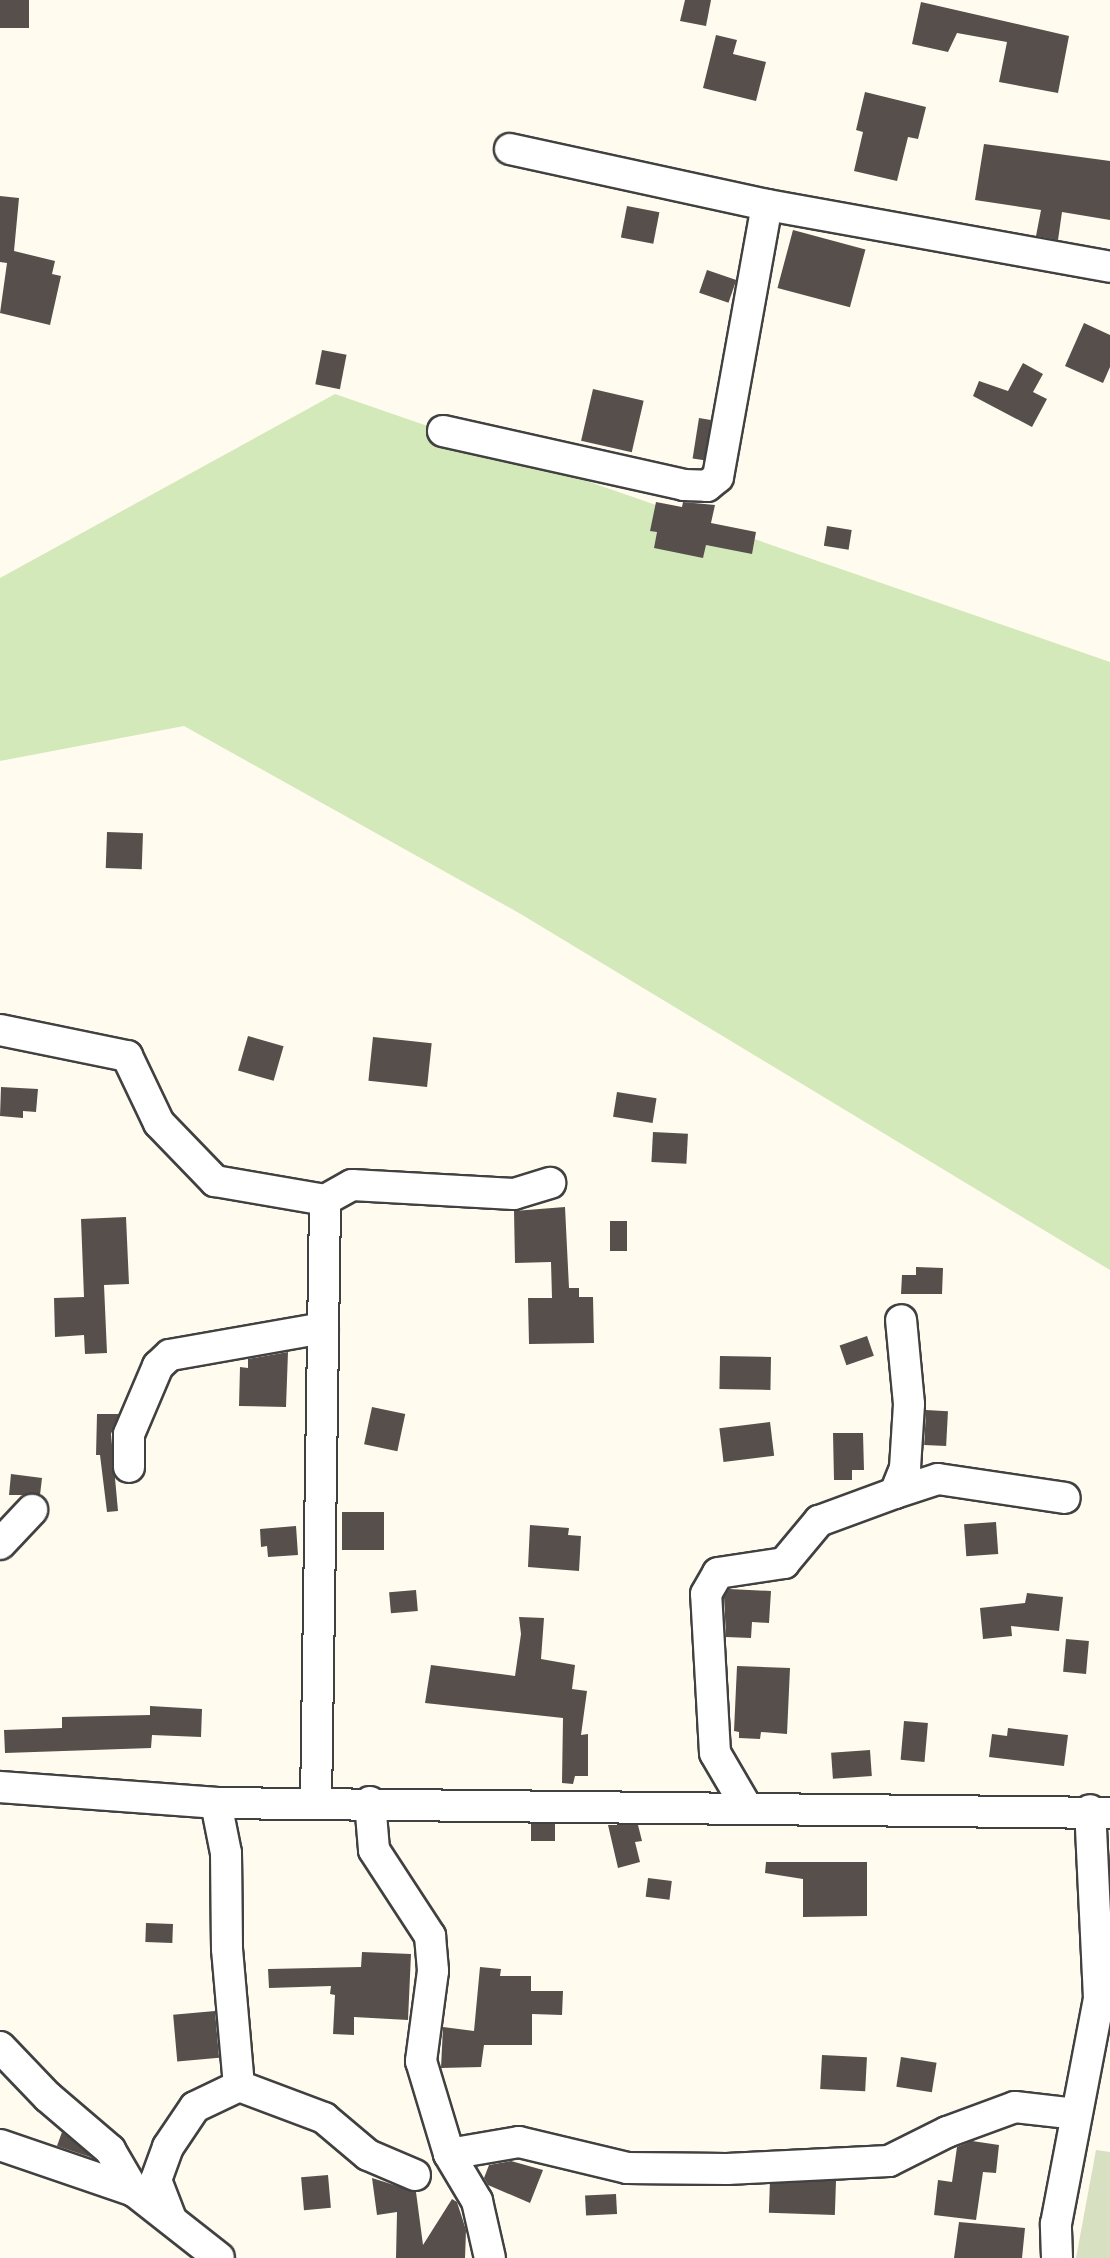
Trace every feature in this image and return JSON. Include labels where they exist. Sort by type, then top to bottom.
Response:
[{"type":"street","points":[[510,149],[767,205],[1109,268]]},
{"type":"street","points":[[443,431],[684,485],[707,486],[718,477],[767,205]]},
{"type":"street","points":[[0,1030],[127,1056],[159,1123],[215,1181],[325,1200],[352,1185],[514,1194],[550,1183]]},
{"type":"street","points":[[316,1803],[325,1200]]},
{"type":"street","points":[[895,1493],[905,1468],[909,1404],[901,1320]]},
{"type":"street","points":[[128,1466],[130,1434],[158,1366],[170,1355],[323,1328]]},
{"type":"street","points":[[746,1806],[715,1754],[706,1594],[718,1573],[784,1563],[819,1521],[938,1479],[1065,1497]]},
{"type":"street","points":[[0,1544],[32,1510]]},
{"type":"street","points":[[0,1787],[216,1803],[370,1802],[1100,1812],[1099,1998],[1056,2224],[1057,2258]]},
{"type":"street","points":[[370,1802],[374,1850],[430,1936],[433,1971],[421,2061],[449,2154],[477,2201],[490,2258]]},
{"type":"street","points":[[216,1803],[226,1853],[227,1949],[239,2086]]},
{"type":"street","points":[[0,2047],[48,2097],[110,2150],[134,2191]]},
{"type":"street","points":[[171,2219],[156,2180],[168,2147],[195,2107],[239,2086],[324,2118],[368,2155],[415,2175]]},
{"type":"street","points":[[449,2154],[519,2142],[627,2168],[727,2169],[889,2161],[947,2132],[1015,2107],[1076,2114]]},
{"type":"street","points":[[0,2145],[134,2191],[219,2258]]},
{"type":"green space","points":[[335,394],[1110,662],[1110,1270],[519,913],[184,726],[0,761],[0,578]]},
{"type":"green space","points":[[1096,2150],[1110,2152],[1110,2258],[1076,2258]]},
{"type":"building","points":[[0,0],[29,0],[29,28],[0,28]]},
{"type":"building","points":[[685,0],[711,0],[706,26],[680,21]]},
{"type":"building","points":[[921,2],[1069,36],[1058,93],[999,82],[1007,42],[957,33],[948,52],[912,44]]},
{"type":"building","points":[[716,35],[737,40],[733,54],[766,62],[756,101],[703,88]]},
{"type":"building","points":[[865,92],[926,107],[918,139],[908,137],[897,181],[854,171],[863,132],[856,130]]},
{"type":"building","points":[[984,144],[1110,161],[1110,220],[1062,212],[1058,240],[1036,236],[1041,210],[975,200]]},
{"type":"building","points":[[0,196],[19,198],[14,251],[55,261],[52,274],[61,276],[50,325],[0,313],[7,263],[0,262]]},
{"type":"building","points":[[627,206],[659,212],[653,244],[621,237]]},
{"type":"building","points":[[793,230],[865,249],[850,307],[777,288]]},
{"type":"building","points":[[707,270],[736,280],[728,303],[699,293]]},
{"type":"building","points":[[1084,323],[1110,335],[1110,367],[1103,383],[1065,366]]},
{"type":"building","points":[[322,350],[347,355],[340,389],[315,384]]},
{"type":"building","points":[[1023,363],[1043,374],[1033,392],[1047,399],[1032,427],[973,396],[979,381],[1008,391]]},
{"type":"building","points":[[593,389],[644,401],[632,452],[581,441]]},
{"type":"building","points":[[699,418],[711,420],[704,460],[693,458]]},
{"type":"building","points":[[656,502],[682,507],[683,502],[715,505],[711,523],[756,532],[752,554],[706,545],[703,558],[654,548],[657,532],[650,531]]},
{"type":"building","points":[[827,526],[852,530],[849,550],[824,546]]},
{"type":"building","points":[[107,832],[143,833],[142,869],[106,868]]},
{"type":"building","points":[[248,1036],[284,1046],[274,1081],[238,1071]]},
{"type":"building","points":[[373,1037],[432,1043],[427,1087],[368,1081]]},
{"type":"building","points":[[1,1087],[38,1089],[36,1112],[23,1111],[23,1118],[0,1116]]},
{"type":"building","points":[[617,1092],[657,1098],[653,1123],[613,1117]]},
{"type":"building","points":[[653,1132],[688,1134],[686,1164],[651,1162]]},
{"type":"building","points":[[565,1207],[569,1288],[579,1288],[579,1297],[593,1297],[594,1343],[529,1344],[528,1298],[552,1298],[551,1262],[515,1263],[514,1211]]},
{"type":"building","points":[[126,1217],[129,1284],[104,1285],[107,1353],[85,1354],[84,1335],[55,1337],[54,1298],[84,1297],[81,1219]]},
{"type":"building","points":[[610,1221],[627,1221],[627,1251],[610,1251]]},
{"type":"building","points":[[916,1267],[943,1268],[942,1294],[901,1294],[902,1275],[916,1275]]},
{"type":"building","points":[[867,1336],[874,1356],[846,1365],[840,1345]]},
{"type":"building","points":[[288,1352],[286,1407],[239,1406],[240,1367],[248,1368],[248,1359]]},
{"type":"building","points":[[720,1356],[771,1357],[770,1390],[719,1389]]},
{"type":"building","points":[[372,1407],[405,1414],[397,1451],[364,1444]]},
{"type":"building","points":[[926,1410],[948,1411],[946,1446],[924,1445]]},
{"type":"building","points":[[97,1414],[119,1414],[111,1434],[118,1511],[107,1512],[100,1455],[96,1455]]},
{"type":"building","points":[[770,1422],[774,1456],[724,1462],[719,1428]]},
{"type":"building","points":[[833,1433],[863,1433],[864,1470],[852,1470],[852,1480],[834,1480]]},
{"type":"building","points":[[11,1474],[42,1478],[40,1495],[9,1495]]},
{"type":"building","points":[[342,1512],[384,1512],[384,1550],[342,1550]]},
{"type":"building","points":[[996,1522],[998,1554],[966,1556],[964,1524]]},
{"type":"building","points":[[530,1525],[569,1528],[568,1535],[581,1536],[579,1571],[528,1567]]},
{"type":"building","points":[[296,1526],[298,1555],[268,1557],[267,1546],[261,1547],[260,1529]]},
{"type":"building","points":[[729,1589],[771,1591],[769,1623],[752,1622],[751,1638],[726,1637],[724,1597]]},
{"type":"building","points":[[416,1590],[418,1611],[391,1613],[389,1592]]},
{"type":"building","points":[[1027,1593],[1063,1597],[1059,1631],[1011,1626],[1012,1636],[983,1639],[980,1608],[1025,1603]]},
{"type":"building","points":[[519,1617],[544,1618],[541,1659],[575,1665],[572,1689],[587,1691],[581,1735],[588,1734],[588,1776],[575,1776],[573,1784],[562,1783],[563,1718],[425,1703],[431,1665],[515,1676],[521,1634]]},
{"type":"building","points":[[1066,1639],[1089,1641],[1086,1674],[1063,1672]]},
{"type":"building","points":[[737,1666],[790,1668],[787,1734],[761,1732],[760,1739],[739,1738],[739,1732],[734,1731]]},
{"type":"building","points":[[150,1706],[202,1709],[201,1737],[152,1735],[151,1748],[5,1753],[4,1730],[62,1728],[62,1717],[150,1715]]},
{"type":"building","points":[[904,1721],[928,1723],[925,1762],[901,1760]]},
{"type":"building","points":[[1008,1728],[1068,1735],[1064,1766],[989,1757],[992,1734],[1007,1736]]},
{"type":"building","points":[[870,1750],[872,1776],[833,1779],[831,1753]]},
{"type":"building","points":[[531,1824],[555,1824],[555,1841],[531,1841]]},
{"type":"building","points":[[608,1825],[638,1825],[642,1841],[635,1842],[640,1862],[618,1868]]},
{"type":"building","points":[[766,1862],[867,1862],[867,1916],[803,1917],[803,1879],[765,1873]]},
{"type":"building","points":[[648,1878],[672,1881],[670,1900],[646,1897]]},
{"type":"building","points":[[146,1923],[173,1924],[172,1943],[145,1942]]},
{"type":"building","points":[[362,1952],[411,1954],[408,2020],[354,2017],[354,2035],[333,2034],[335,1995],[330,1994],[331,1986],[269,1988],[268,1969],[361,1967]]},
{"type":"building","points":[[480,1967],[501,1969],[500,1976],[531,1976],[531,1991],[563,1991],[562,2015],[532,2014],[532,2045],[484,2045],[481,2067],[441,2068],[443,2027],[474,2031]]},
{"type":"building","points":[[215,2011],[219,2058],[177,2061],[173,2015]]},
{"type":"building","points":[[822,2055],[867,2057],[865,2091],[820,2089]]},
{"type":"building","points":[[901,2057],[937,2063],[932,2092],[896,2087]]},
{"type":"building","points":[[62,2132],[93,2158],[57,2146]]},
{"type":"building","points":[[972,2141],[999,2145],[996,2173],[983,2172],[976,2220],[934,2215],[938,2180],[952,2182],[957,2147]]},
{"type":"building","points":[[511,2161],[543,2170],[530,2203],[488,2185],[484,2178],[489,2165]]},
{"type":"building","points":[[328,2175],[331,2208],[304,2210],[301,2177]]},
{"type":"building","points":[[372,2178],[416,2192],[423,2245],[452,2199],[457,2202],[466,2230],[465,2258],[396,2258],[397,2212],[377,2215]]},
{"type":"building","points":[[770,2179],[836,2181],[835,2215],[769,2213]]},
{"type":"building","points":[[616,2194],[617,2214],[586,2216],[585,2196]]},
{"type":"building","points":[[959,2222],[1025,2228],[1022,2258],[954,2258]]}]
